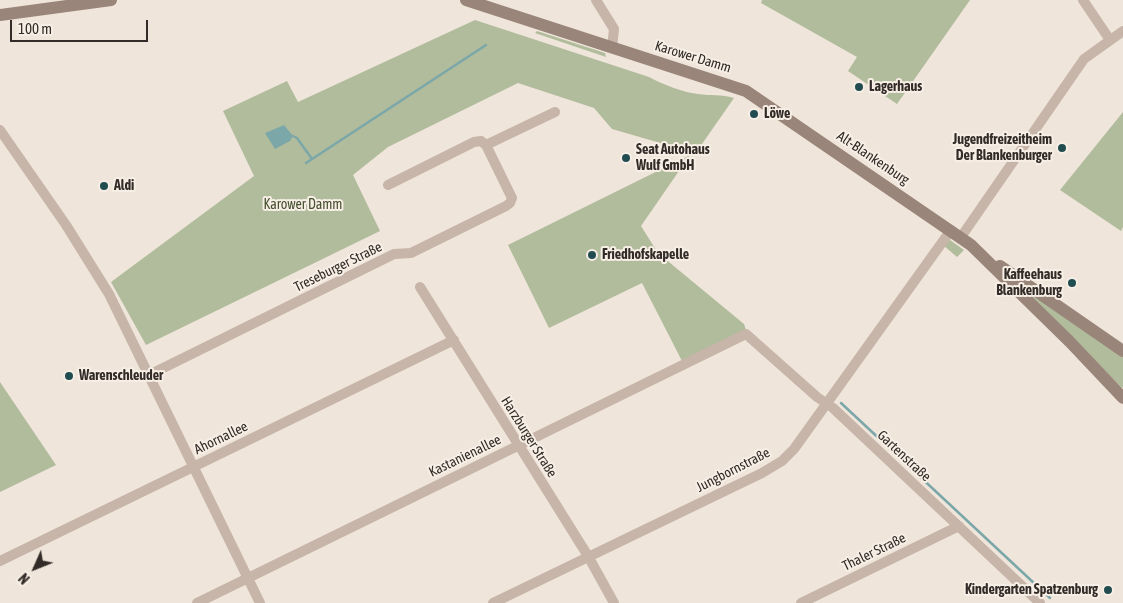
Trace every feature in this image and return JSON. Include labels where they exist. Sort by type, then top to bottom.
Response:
[{"type":"main road","points":[[0,15],[111,0]]},
{"type":"main road","name":"Karower Damm","points":[[466,0],[740,88]]},
{"type":"main road","name":"Alt-Blankenburg","points":[[740,88],[956,233],[984,258],[1123,398]]},
{"type":"main road","name":"Alt-Blankenburg","points":[[984,258],[998,264],[1123,351]]},
{"type":"street","points":[[596,0],[614,29],[612,48]]},
{"type":"street","points":[[1083,0],[1110,40]]},
{"type":"street","name":"Jungbornstraße","points":[[493,603],[762,473],[782,460],[794,449],[1084,59],[1123,31]]},
{"type":"street","points":[[388,185],[474,142],[481,142],[486,145],[555,112]]},
{"type":"street","points":[[0,130],[66,225],[104,286],[260,603]]},
{"type":"street","name":"Treseburger Straße","points":[[149,375],[394,254],[411,253],[506,206],[512,198],[486,145]]},
{"type":"street","name":"Harzburger Straße","points":[[420,287],[588,556],[614,603]]},
{"type":"street","name":"Gartenstraße","points":[[746,334],[827,404],[1040,603]]},
{"type":"street","name":"Kastanienallee","points":[[197,603],[746,334]]},
{"type":"street","name":"Ahornallee","points":[[0,560],[454,340]]},
{"type":"street","name":"Thaler Straße","points":[[801,603],[959,526]]},
{"type":"green space","points":[[762,0],[970,0],[897,104],[848,71],[857,57],[761,3]]},
{"type":"green space","name":"Karower Damm","points":[[475,20],[649,77],[679,90],[734,98],[702,144],[688,151],[612,129],[594,108],[518,83],[388,147],[353,175],[380,231],[146,345],[111,282],[254,176],[223,111],[287,81],[298,102]]},
{"type":"green space","points":[[537,31],[605,53],[606,57],[535,33]]},
{"type":"green space","points":[[1123,112],[1123,227],[1121,231],[1060,190]]},
{"type":"green space","points":[[690,155],[641,226],[658,253],[744,324],[746,330],[682,361],[642,283],[549,328],[508,245]]},
{"type":"green space","points":[[950,240],[964,250],[957,257],[943,245]]},
{"type":"green space","points":[[1017,282],[1123,355],[1123,388],[1121,387]]},
{"type":"green space","points":[[0,382],[56,465],[0,492]]},
{"type":"water","points":[[284,125],[293,136],[290,141],[275,149],[265,133]]},
{"type":"waterway","points":[[306,163],[486,45]]},
{"type":"waterway","points":[[293,136],[297,138],[312,159]]},
{"type":"waterway","points":[[841,403],[1050,598]]},
{"type":"place","name":"Lagerhaus","points":[[859,87]]},
{"type":"place","name":"Löwe","points":[[754,114]]},
{"type":"place","name":"Jugendfreizeitheim Der Blankenburger","points":[[1062,148]]},
{"type":"place","name":"Seat Autohaus Wulf GmbH","points":[[626,158]]},
{"type":"place","name":"Aldi","points":[[104,186]]},
{"type":"place","name":"Friedhofskapelle","points":[[592,255]]},
{"type":"place","name":"Kaffeehaus Blankenburg","points":[[1072,283]]},
{"type":"place","name":"Warenschleuder","points":[[69,376]]},
{"type":"place","name":"Kindergarten Spatzenburg","points":[[1108,590]]}]
